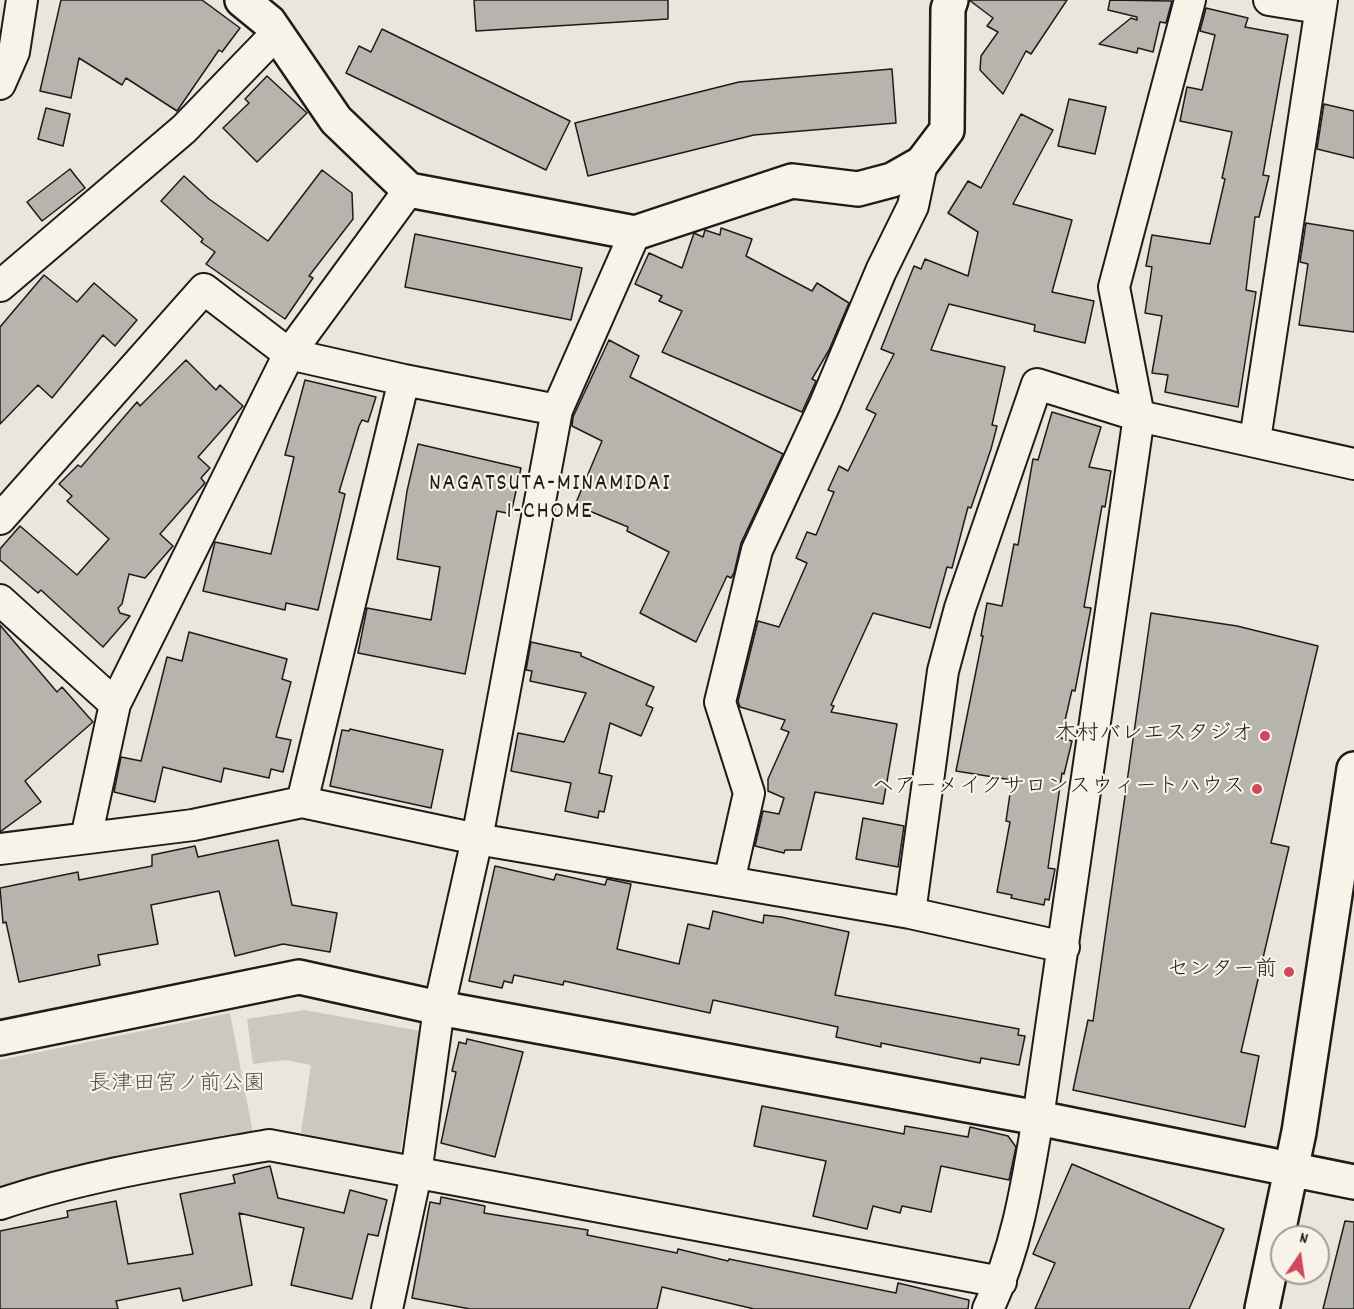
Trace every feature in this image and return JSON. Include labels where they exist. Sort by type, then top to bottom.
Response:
[{"type":"street","points":[[0,84],[14,52],[22,0]]},
{"type":"street","points":[[242,0],[269,22],[336,120],[409,190],[635,233],[792,181],[858,189],[892,180],[922,163],[947,130],[948,9],[951,0]]},
{"type":"street","points":[[988,1309],[1001,1282],[1024,1196],[1038,1118],[1139,416],[1114,288],[1190,0]]},
{"type":"street","points":[[1255,440],[1321,4],[1269,0]]},
{"type":"street","points":[[0,286],[184,129],[276,33]]},
{"type":"street","points":[[729,882],[749,793],[720,702],[757,550],[825,404],[881,271],[913,206],[922,163]]},
{"type":"street","points":[[86,838],[116,704],[289,354],[409,190]]},
{"type":"street","points":[[387,1309],[416,1174],[440,1008],[477,839],[557,410],[635,233]]},
{"type":"street","points":[[0,519],[204,289],[289,354],[404,380],[557,410]]},
{"type":"street","points":[[302,802],[404,380]]},
{"type":"street","points":[[910,914],[943,671],[960,608],[1037,384],[1139,416],[1255,440],[1354,464]]},
{"type":"street","points":[[0,600],[116,704]]},
{"type":"street","points":[[1262,1309],[1293,1169],[1354,770]]},
{"type":"street","points":[[0,849],[193,825],[302,802],[477,839],[910,914],[1064,947]]},
{"type":"street","points":[[0,1038],[299,977],[440,1008],[1038,1118],[1354,1182]]},
{"type":"street","points":[[0,1204],[27,1195],[157,1165],[269,1145],[1001,1282]]},
{"type":"green space","points":[[304,1010],[420,1031],[400,1153],[301,1133],[311,1065],[285,1060],[253,1064],[247,1019]]},
{"type":"green space","name":"長津田宮ノ前公園","points":[[230,1013],[254,1139],[142,1153],[0,1188],[0,1060]]},
{"type":"building","points":[[61,0],[202,0],[240,28],[222,52],[219,50],[177,111],[126,78],[122,85],[79,58],[71,98],[40,91]]},
{"type":"building","points":[[474,0],[668,0],[668,19],[476,31]]},
{"type":"building","points":[[969,0],[1067,0],[1031,54],[1026,51],[1003,94],[980,70],[981,56],[998,32],[987,26],[993,18]]},
{"type":"building","points":[[1110,0],[1172,1],[1166,23],[1160,22],[1153,52],[1138,48],[1137,53],[1099,44],[1131,18],[1137,20],[1137,17],[1108,10]]},
{"type":"building","points":[[1206,8],[1248,18],[1245,27],[1288,35],[1263,175],[1269,176],[1259,217],[1255,217],[1246,290],[1256,292],[1238,407],[1165,392],[1168,375],[1152,373],[1162,316],[1145,313],[1152,267],[1146,266],[1152,235],[1210,244],[1225,179],[1222,178],[1232,132],[1180,121],[1187,87],[1202,90],[1215,35],[1200,31]]},
{"type":"building","points":[[382,29],[570,121],[546,170],[346,73],[359,46],[371,52]]},
{"type":"building","points":[[892,69],[896,123],[754,135],[588,176],[575,123],[739,82]]},
{"type":"building","points":[[267,76],[307,113],[257,162],[223,128],[249,103],[245,99]]},
{"type":"building","points":[[1069,99],[1106,107],[1095,154],[1058,146]]},
{"type":"building","points":[[1324,104],[1354,111],[1354,158],[1317,149]]},
{"type":"building","points":[[46,108],[70,114],[63,146],[38,139]]},
{"type":"building","points":[[1021,114],[1053,130],[1013,204],[1072,220],[1052,292],[1094,301],[1085,343],[1034,331],[1035,325],[949,304],[931,350],[1005,367],[992,425],[997,426],[991,449],[971,508],[968,507],[952,568],[947,567],[930,628],[873,613],[831,705],[834,706],[831,712],[897,724],[883,804],[815,792],[801,850],[785,850],[784,853],[755,846],[763,811],[779,814],[784,798],[768,791],[768,779],[789,732],[781,729],[785,720],[740,707],[738,701],[758,621],[779,627],[807,563],[796,558],[807,532],[816,535],[834,492],[828,490],[839,466],[848,471],[876,414],[866,409],[894,354],[881,349],[914,266],[921,269],[925,259],[968,276],[978,232],[948,213],[968,181],[981,188]]},
{"type":"building","points":[[70,169],[85,188],[42,221],[27,202]]},
{"type":"building","points":[[322,170],[352,193],[353,219],[309,276],[313,278],[285,319],[206,264],[215,252],[201,242],[203,239],[161,201],[184,176],[209,199],[268,241]]},
{"type":"building","points":[[1306,223],[1354,231],[1354,332],[1299,325],[1308,264],[1300,262]]},
{"type":"building","points":[[721,228],[752,239],[746,256],[812,291],[817,283],[849,303],[829,350],[812,379],[816,381],[802,412],[662,352],[682,311],[659,301],[662,296],[635,284],[649,253],[682,268],[694,233],[703,237],[705,230],[720,235]]},
{"type":"building","points":[[415,234],[582,268],[571,320],[405,287]]},
{"type":"building","points":[[44,275],[77,302],[94,283],[137,320],[115,346],[103,335],[52,398],[38,385],[0,424],[0,327]]},
{"type":"building","points":[[609,340],[639,356],[630,377],[783,454],[741,543],[734,573],[731,578],[727,576],[696,642],[640,613],[669,552],[627,531],[628,527],[575,505],[602,441],[572,426],[573,417]]},
{"type":"building","points":[[186,360],[216,390],[220,385],[243,406],[198,457],[210,468],[201,478],[205,483],[160,534],[173,546],[145,578],[129,574],[122,604],[118,608],[120,613],[130,616],[103,647],[41,590],[38,593],[0,560],[0,549],[20,526],[77,575],[109,539],[67,501],[72,496],[59,484],[78,465],[81,467],[137,402],[140,406]]},
{"type":"building","points":[[305,380],[376,397],[368,422],[362,420],[359,426],[339,492],[345,494],[318,610],[286,603],[285,610],[203,591],[215,542],[271,554],[294,457],[285,455]]},
{"type":"building","points":[[1052,412],[1101,427],[1089,467],[1111,471],[1105,507],[1102,506],[1084,607],[1091,608],[1075,691],[1072,690],[1061,738],[1072,741],[1064,774],[1062,773],[1048,868],[1055,869],[1049,900],[1045,899],[1044,905],[1011,898],[1012,895],[997,892],[1010,822],[1006,821],[1012,780],[956,771],[983,636],[981,636],[987,603],[1002,606],[1014,544],[1018,545],[1033,459],[1038,460]]},
{"type":"building","points":[[418,444],[521,468],[511,514],[497,511],[465,674],[358,653],[367,608],[431,620],[440,567],[397,559],[407,491]]},
{"type":"building","points":[[1151,613],[1237,626],[1318,646],[1271,843],[1289,847],[1241,1052],[1259,1056],[1245,1127],[1073,1090],[1088,1020],[1093,1021]]},
{"type":"building","points":[[0,625],[57,692],[62,687],[93,722],[25,781],[41,802],[0,832]]},
{"type":"building","points":[[189,632],[287,659],[282,679],[291,682],[276,737],[291,740],[283,772],[271,769],[269,778],[224,768],[221,782],[163,767],[155,802],[114,792],[121,757],[141,761],[167,657],[182,661]]},
{"type":"building","points":[[531,642],[581,653],[581,656],[654,687],[646,705],[653,708],[641,736],[610,723],[599,773],[612,776],[604,812],[599,811],[598,818],[565,811],[571,783],[511,771],[518,733],[564,742],[586,693],[530,681],[532,671],[526,670]]},
{"type":"building","points":[[350,729],[443,750],[431,808],[330,786],[342,730],[349,731]]},
{"type":"building","points":[[863,818],[904,826],[898,867],[856,859]]},
{"type":"building","points":[[278,840],[292,905],[337,913],[330,952],[283,944],[235,956],[219,891],[151,905],[158,944],[98,955],[100,965],[19,982],[6,922],[3,923],[0,888],[78,872],[79,880],[152,866],[152,855],[195,846],[198,857]]},
{"type":"building","points":[[495,866],[554,880],[556,874],[605,885],[607,879],[631,884],[617,949],[679,964],[688,924],[709,929],[713,911],[763,923],[764,915],[781,917],[849,932],[835,995],[1019,1029],[1018,1035],[1025,1036],[1019,1065],[981,1058],[980,1063],[881,1043],[881,1047],[836,1037],[838,1027],[713,1000],[710,1013],[564,981],[563,985],[514,975],[512,983],[504,981],[502,988],[469,981]]},
{"type":"building","points":[[467,1039],[523,1052],[495,1157],[441,1143],[456,1072],[452,1071],[459,1042],[466,1044]]},
{"type":"building","points":[[762,1106],[904,1134],[905,1126],[968,1137],[970,1127],[1008,1136],[1016,1147],[1009,1180],[941,1166],[931,1212],[902,1206],[900,1213],[873,1206],[867,1229],[813,1216],[826,1161],[754,1146]]},
{"type":"building","points":[[1072,1164],[1224,1229],[1189,1309],[1035,1309],[1055,1263],[1033,1254]]},
{"type":"building","points":[[270,1166],[278,1198],[344,1213],[350,1190],[387,1200],[378,1236],[368,1234],[352,1299],[291,1285],[304,1228],[239,1213],[252,1285],[183,1301],[180,1288],[116,1301],[118,1309],[0,1309],[0,1231],[68,1217],[67,1211],[116,1201],[128,1264],[193,1254],[180,1194],[235,1183],[233,1175]]},
{"type":"building","points":[[441,1197],[485,1206],[484,1213],[588,1230],[587,1235],[677,1253],[678,1249],[728,1261],[729,1259],[896,1293],[898,1283],[969,1300],[968,1309],[754,1309],[662,1287],[657,1309],[470,1309],[412,1298],[430,1202],[440,1204]]},
{"type":"building","points":[[1345,1221],[1354,1222],[1354,1309],[1323,1309]]},
{"type":"place","name":"木村バレエスタジオ","points":[[1265,736]]},
{"type":"place","name":"ヘアーメイクサロンスウィートハウス","points":[[1257,789]]},
{"type":"place","name":"センター前","points":[[1289,972]]},
{"type":"district","name":"NAGATSUTA-MINAMIDAI 1-CHOME","points":[[550,500]]}]
